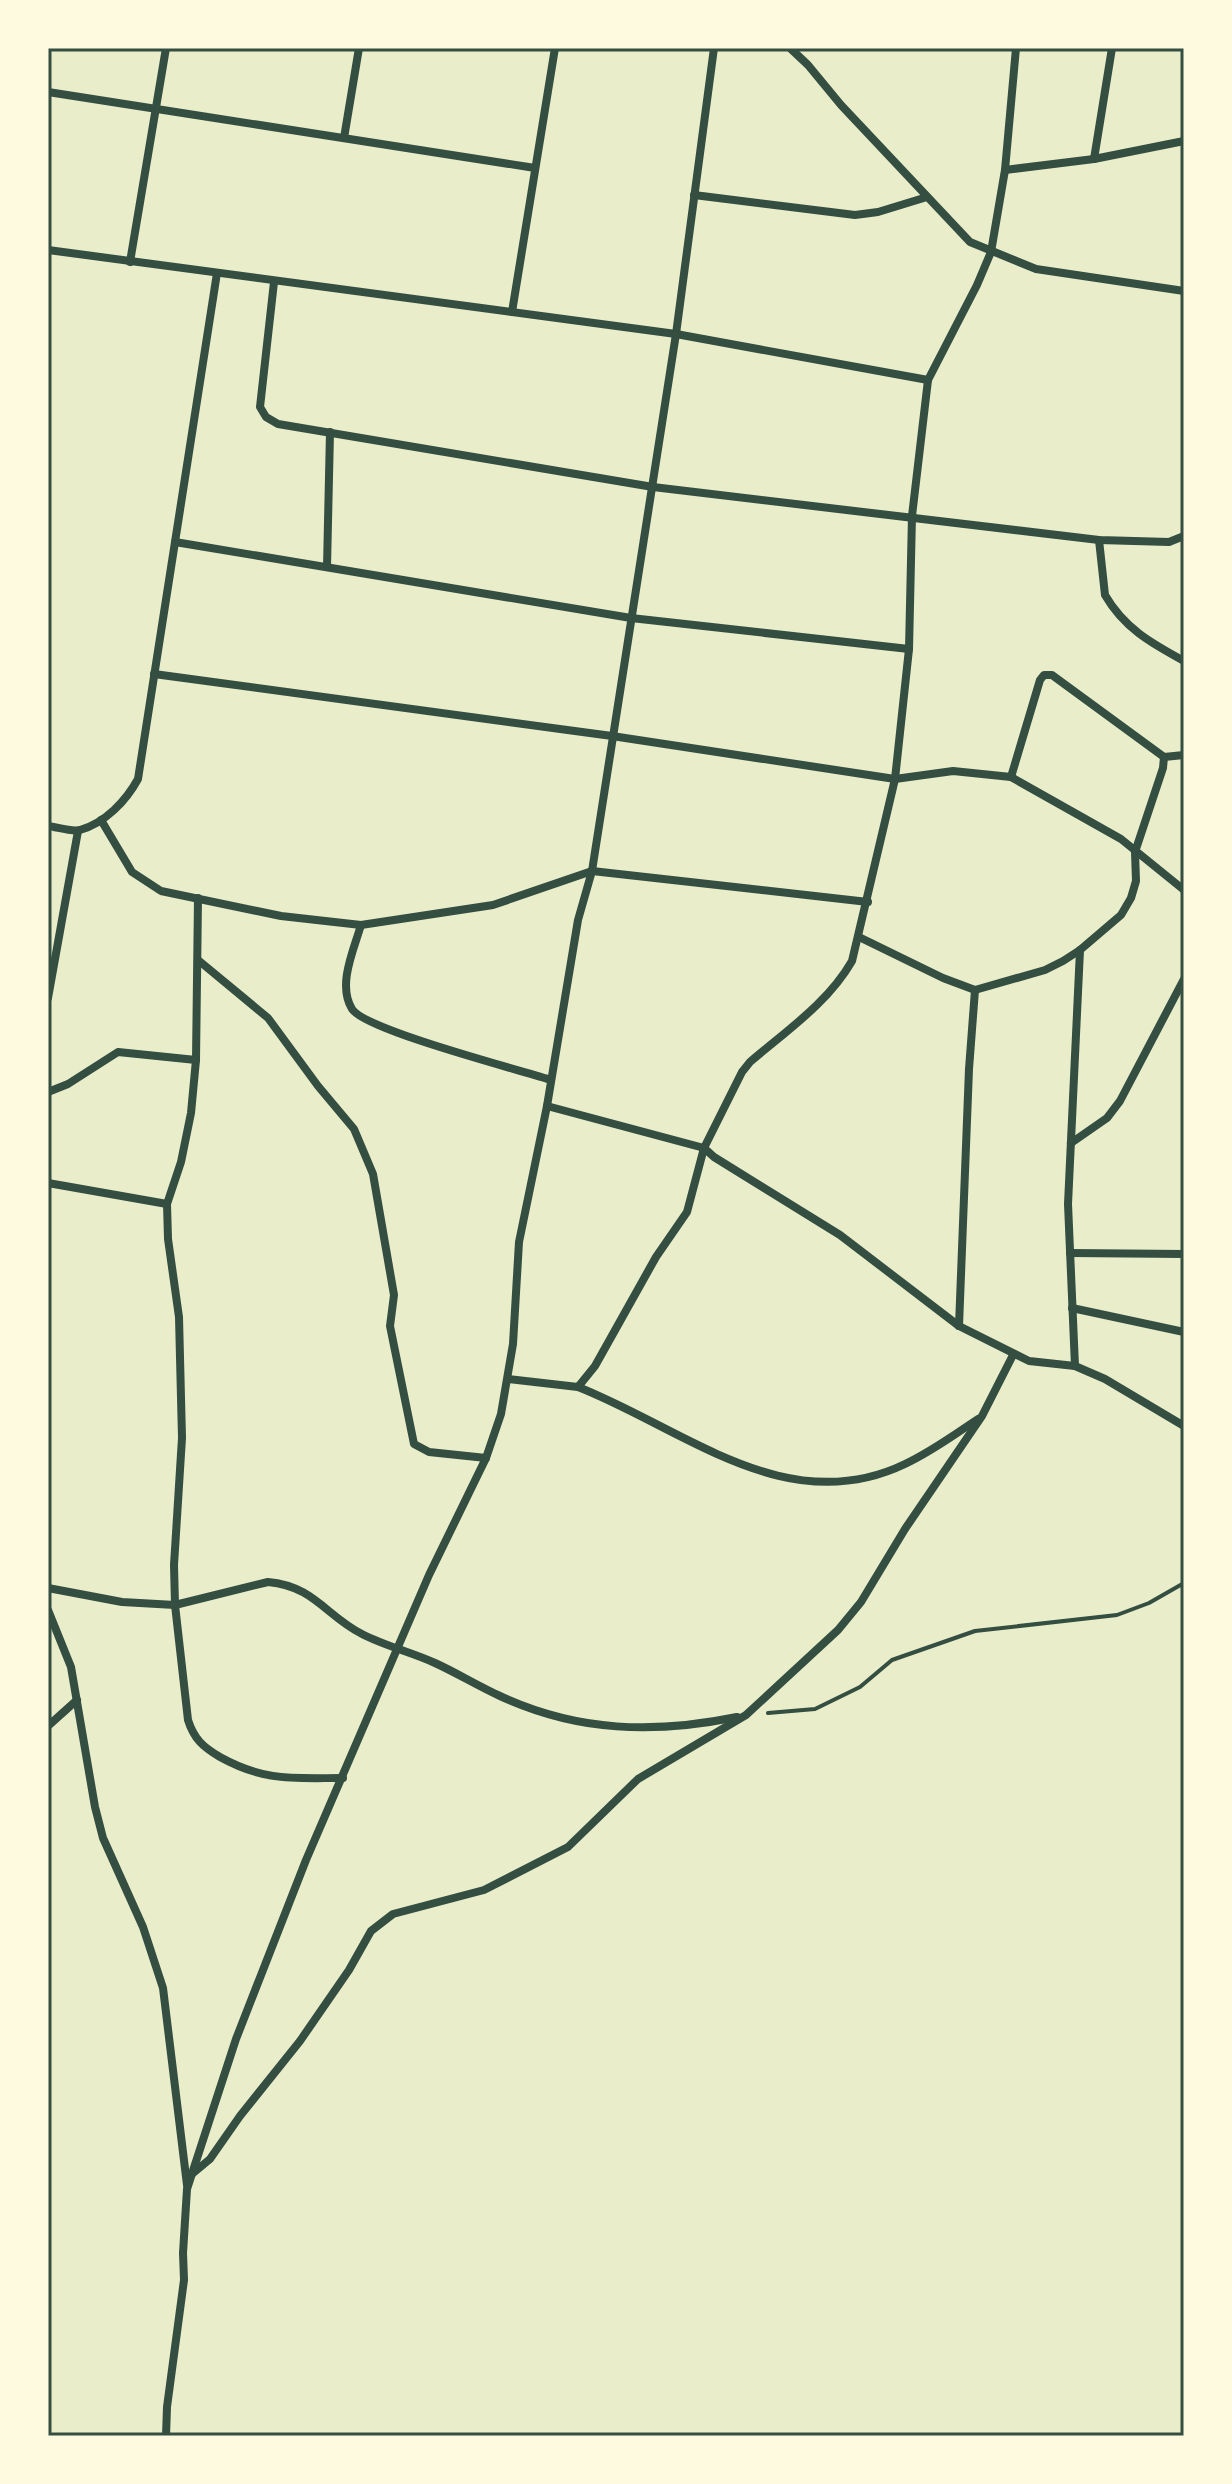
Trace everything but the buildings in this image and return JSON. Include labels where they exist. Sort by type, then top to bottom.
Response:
[{"type":"street","points":[[130,262],[166,48]]},
{"type":"street","points":[[344,138],[359,48]]},
{"type":"street","points":[[512,312],[555,48]]},
{"type":"street","points":[[187,2189],[236,2039],[306,1860],[434,1563],[486,1458],[501,1414],[508,1379],[517,1255],[547,1106],[578,920],[592,871],[676,334],[714,48]]},
{"type":"street","points":[[790,48],[970,242],[1036,269],[1184,291]]},
{"type":"street","points":[[578,1387],[595,1366],[656,1257],[687,1212],[704,1148],[750,1062],[826,996],[852,961],[895,779],[909,649],[912,516],[928,380],[991,252],[1005,170],[1016,48]]},
{"type":"street","points":[[1094,159],[1112,48]]},
{"type":"street","points":[[48,92],[535,168]]},
{"type":"street","points":[[1005,170],[1094,159],[1184,141]]},
{"type":"street","points":[[694,195],[855,215],[878,212],[927,197]]},
{"type":"street","points":[[50,249],[274,282],[676,334],[928,380]]},
{"type":"street","points":[[48,826],[78,831],[101,820],[127,799],[138,779],[217,273]]},
{"type":"street","points":[[274,282],[260,407],[266,417],[278,424],[653,487],[1099,540],[1169,542],[1184,536]]},
{"type":"street","points":[[327,567],[330,432]]},
{"type":"street","points":[[1099,540],[1105,595],[1109,602],[1142,638],[1184,661]]},
{"type":"street","points":[[175,542],[631,618],[909,649]]},
{"type":"street","points":[[154,674],[612,736],[895,779],[953,771],[1011,777],[1121,839],[1184,890]]},
{"type":"street","points":[[1011,777],[1044,675],[1052,675],[1164,757],[1184,755]]},
{"type":"street","points":[[859,937],[975,990],[1045,970],[1080,950],[1121,915],[1131,898],[1136,881],[1135,852],[1164,757]]},
{"type":"street","points":[[101,820],[132,872],[161,891],[281,916],[361,925],[493,905],[592,871],[868,902]]},
{"type":"street","points":[[48,998],[78,831]]},
{"type":"street","points":[[198,898],[196,1060],[191,1113],[184,1150],[167,1204],[168,1239],[179,1317],[182,1438],[174,1565],[175,1605],[188,1720],[193,1737],[206,1749],[245,1771],[273,1777],[343,1778]]},
{"type":"street","points":[[361,925],[346,980],[353,1010],[360,1016],[389,1030],[551,1080]]},
{"type":"street","points":[[1075,1366],[1068,1204],[1080,950]]},
{"type":"street","points":[[198,960],[268,1018],[354,1129],[373,1174],[394,1295],[390,1326],[414,1444],[429,1452],[486,1458]]},
{"type":"street","points":[[1071,1143],[1107,1118],[1120,1101],[1184,979]]},
{"type":"street","points":[[959,1326],[975,990]]},
{"type":"street","points":[[48,1092],[68,1084],[118,1052],[196,1060]]},
{"type":"street","points":[[547,1106],[704,1148],[840,1235],[959,1326],[1013,1355],[1042,1364],[1075,1366],[1129,1391],[1184,1426]]},
{"type":"street","points":[[48,1183],[167,1204]]},
{"type":"street","points":[[1070,1253],[1184,1254]]},
{"type":"street","points":[[1072,1308],[1184,1332]]},
{"type":"street","points":[[192,2174],[210,2159],[300,2041],[349,1970],[371,1931],[393,1914],[484,1890],[568,1847],[638,1779],[746,1715],[838,1630],[861,1602],[905,1529],[982,1416],[1013,1355]]},
{"type":"street","points":[[508,1379],[578,1387],[749,1468],[822,1484],[860,1479],[904,1465],[982,1416]]},
{"type":"street","points":[[48,1588],[122,1602],[175,1605],[268,1582],[280,1583],[310,1594],[343,1624],[365,1636],[528,1707],[587,1724],[656,1729],[746,1715]]},
{"type":"street","points":[[48,1610],[71,1667],[103,1838],[143,1927],[163,1988],[187,2189],[184,2280],[166,2436]]},
{"type":"street","points":[[48,1726],[77,1700]]},
{"type":"path","points":[[746,1715],[815,1709],[860,1687],[892,1660],[975,1631],[1117,1615],[1149,1603],[1184,1583]]}]
